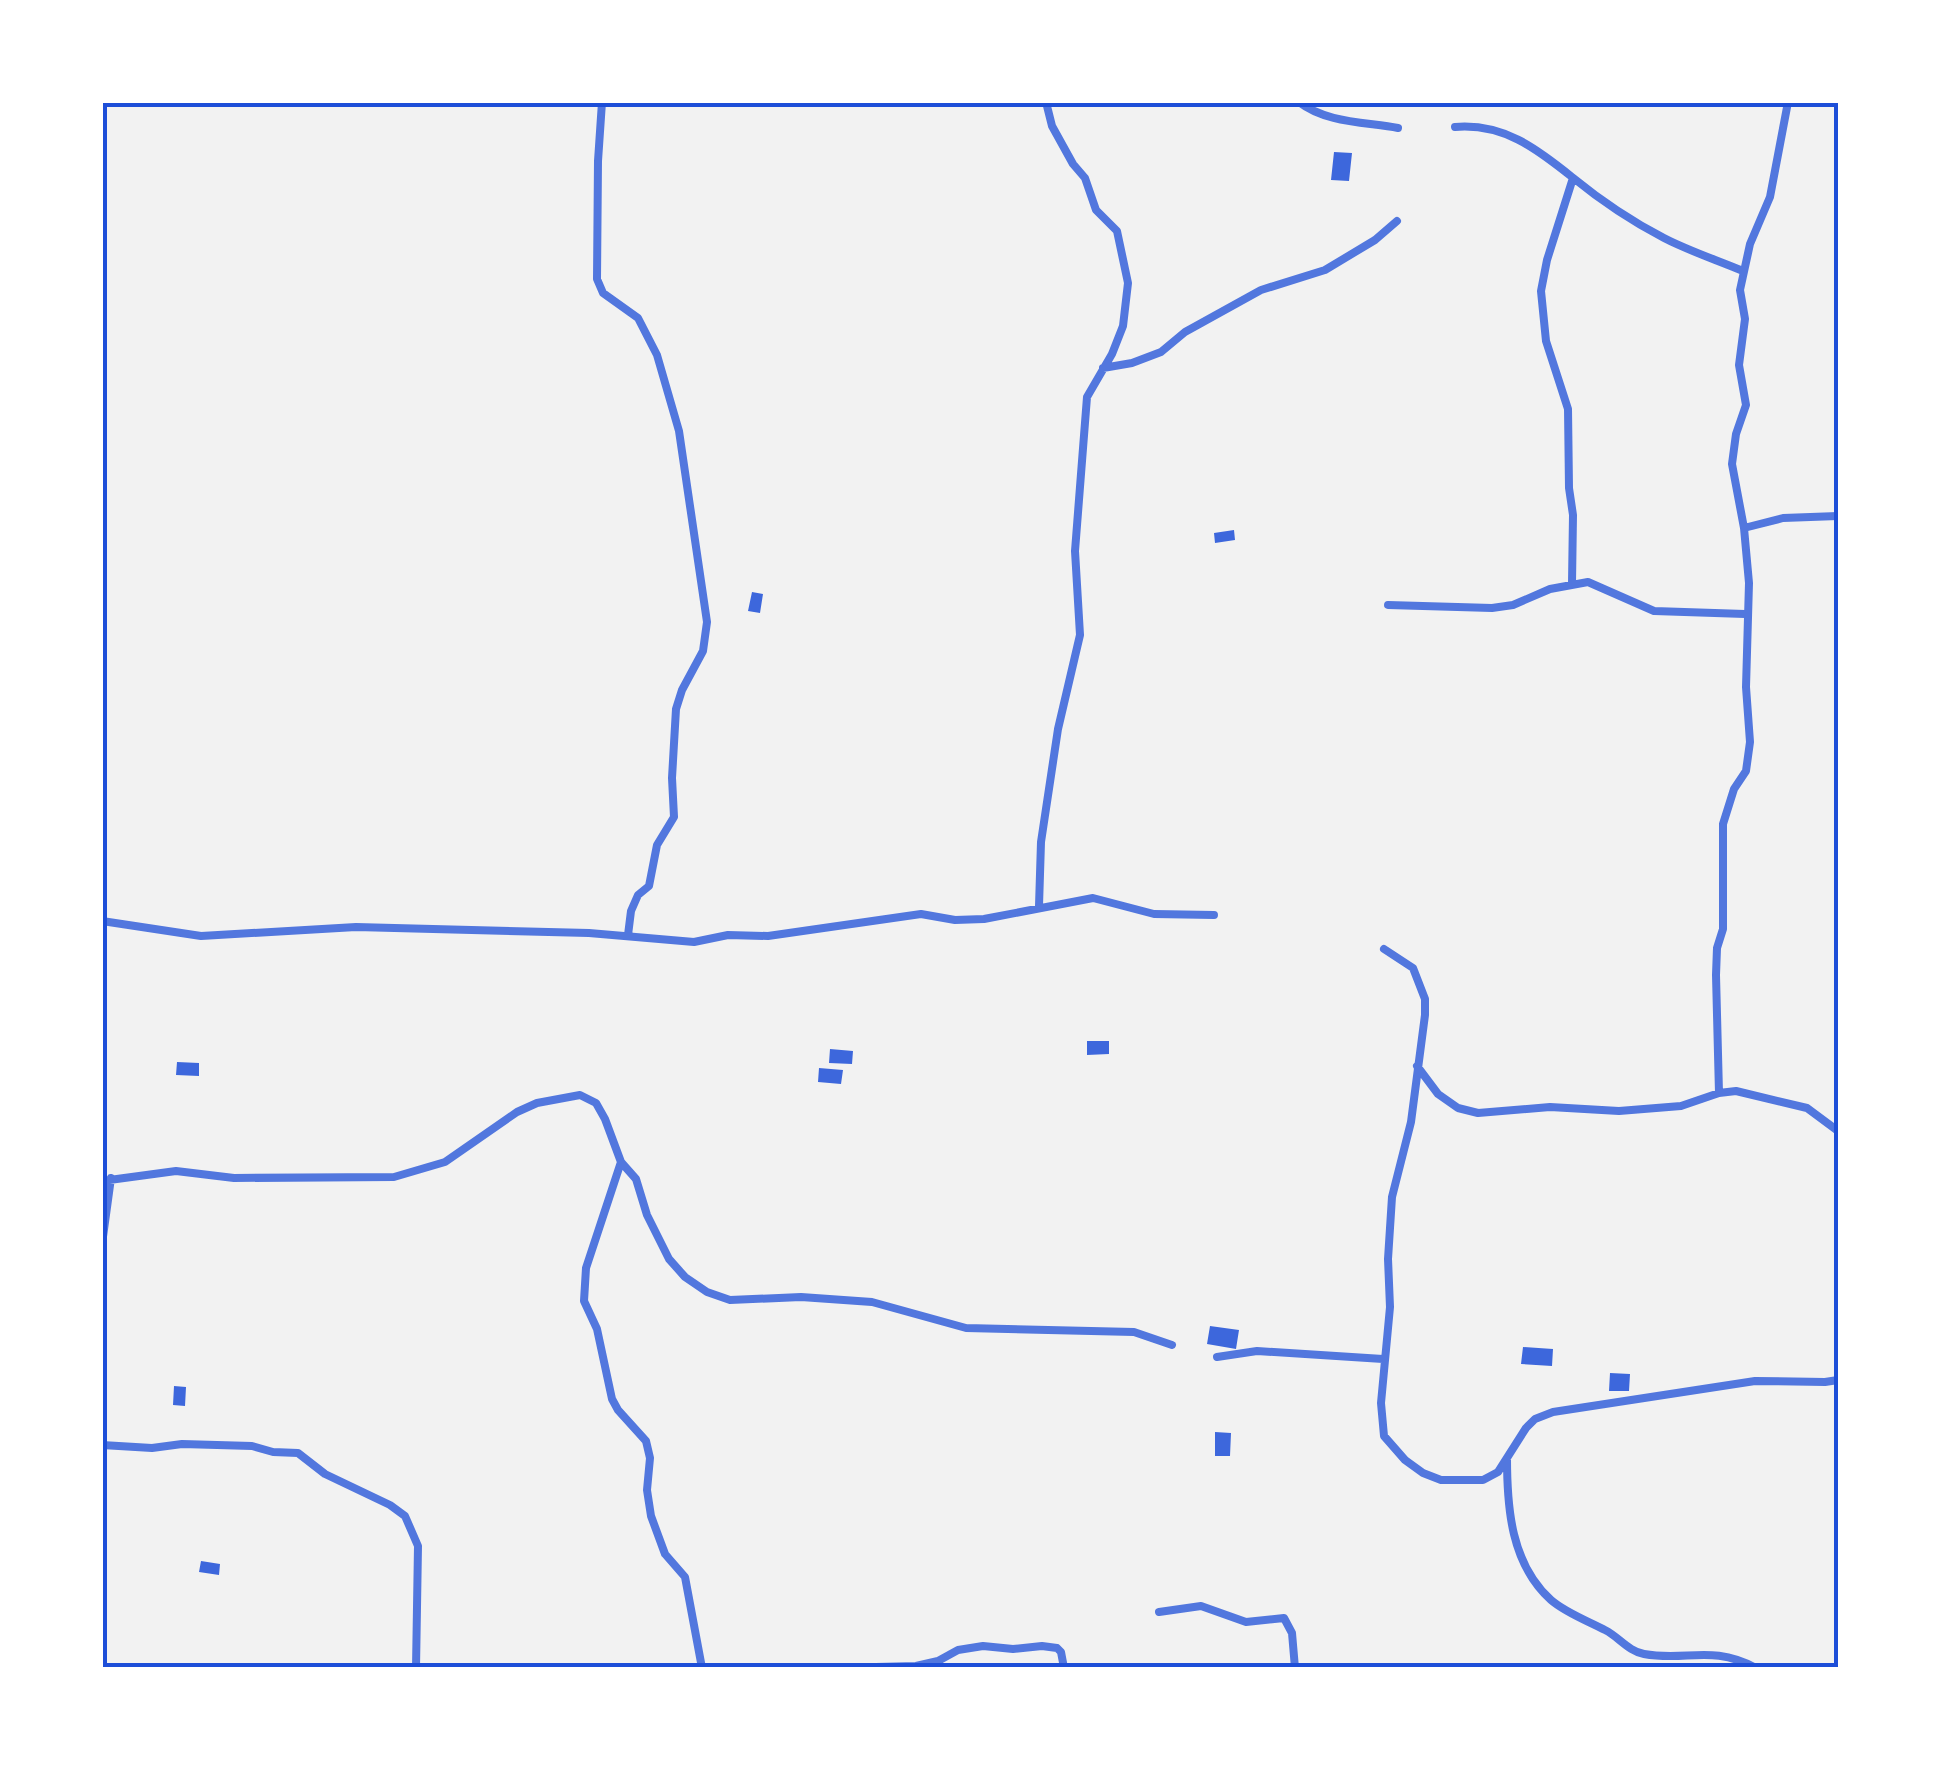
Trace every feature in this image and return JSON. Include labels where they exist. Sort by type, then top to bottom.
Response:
[{"type":"street","points":[[602,102],[597,278],[602,293],[638,318],[657,355],[679,431],[707,622],[704,652],[676,709],[674,818],[658,845],[649,886],[638,895],[631,911],[628,935]]},
{"type":"street","points":[[1039,906],[1042,842],[1058,729],[1080,635],[1075,551],[1087,397],[1112,354],[1128,307],[1124,255],[1117,231],[1096,210],[1084,178],[1052,126],[1046,102]]},
{"type":"street","points":[[1299,102],[1308,110],[1332,118],[1398,128]]},
{"type":"street","points":[[1718,1093],[1716,975],[1717,948],[1723,929],[1723,824],[1734,789],[1746,772],[1750,742],[1748,583],[1744,528],[1732,464],[1736,434],[1746,405],[1740,365],[1745,328],[1740,290],[1750,244],[1770,197],[1788,102]]},
{"type":"street","points":[[1454,127],[1480,125],[1511,136],[1553,159],[1573,178],[1664,238],[1743,271]]},
{"type":"street","points":[[1572,583],[1568,409],[1546,341],[1541,291],[1573,178]]},
{"type":"street","points":[[1104,368],[1132,364],[1161,352],[1185,332],[1261,290],[1325,270],[1375,240],[1396,221]]},
{"type":"street","points":[[1744,528],[1784,518],[1838,516]]},
{"type":"street","points":[[1388,605],[1492,608],[1513,605],[1572,583],[1588,582],[1654,611],[1746,614]]},
{"type":"street","points":[[102,921],[201,936],[356,927],[628,935],[694,942],[728,935],[768,936],[921,914],[955,920],[984,919],[1093,898],[1154,914],[1214,914]]},
{"type":"street","points":[[1384,949],[1413,968],[1425,999],[1411,1122],[1392,1197],[1390,1307],[1383,1359],[1384,1436],[1405,1460],[1441,1480],[1491,1477],[1526,1428],[1553,1412],[1754,1381],[1838,1380]]},
{"type":"street","points":[[1417,1066],[1438,1094],[1458,1108],[1478,1113],[1550,1107],[1618,1112],[1681,1106],[1736,1091],[1807,1108],[1838,1131]]},
{"type":"street","points":[[102,1244],[107,1179],[176,1171],[234,1178],[394,1177],[445,1162],[517,1112],[537,1103],[580,1095],[596,1103],[621,1162],[636,1179],[648,1215],[670,1259],[684,1277],[706,1292],[730,1300],[801,1296],[872,1302],[966,1328],[1134,1332],[1172,1345]]},
{"type":"street","points":[[621,1162],[586,1268],[584,1301],[598,1329],[612,1399],[646,1440],[650,1458],[646,1490],[651,1516],[665,1554],[685,1577],[702,1668]]},
{"type":"street","points":[[1217,1357],[1257,1350],[1383,1359]]},
{"type":"street","points":[[102,1445],[252,1446],[298,1453],[325,1474],[390,1504],[405,1516],[418,1546],[416,1668]]},
{"type":"street","points":[[1507,1458],[1508,1523],[1521,1555],[1552,1601],[1611,1633],[1632,1650],[1647,1655],[1726,1654],[1756,1668]]},
{"type":"street","points":[[1159,1612],[1201,1606],[1246,1622],[1284,1618],[1292,1633],[1295,1668]]},
{"type":"street","points":[[836,1668],[916,1666],[938,1661],[958,1650],[983,1646],[1057,1648],[1064,1668]]},
{"type":"building","points":[[1334,152],[1352,153],[1349,181],[1331,180]]},
{"type":"building","points":[[1234,530],[1235,540],[1215,543],[1214,533]]},
{"type":"building","points":[[752,592],[763,594],[760,613],[748,611]]},
{"type":"building","points":[[1087,1041],[1109,1041],[1109,1054],[1087,1055]]},
{"type":"building","points":[[830,1049],[853,1051],[852,1064],[829,1063]]},
{"type":"building","points":[[177,1062],[199,1063],[199,1076],[176,1075]]},
{"type":"building","points":[[819,1068],[843,1070],[841,1084],[818,1082]]},
{"type":"building","points":[[1210,1326],[1239,1330],[1236,1349],[1207,1344]]},
{"type":"building","points":[[1523,1347],[1553,1349],[1552,1366],[1521,1364]]},
{"type":"building","points":[[1610,1373],[1630,1374],[1629,1391],[1609,1391]]},
{"type":"building","points":[[174,1386],[186,1387],[185,1406],[173,1405]]},
{"type":"building","points":[[1215,1432],[1231,1433],[1230,1456],[1215,1456]]},
{"type":"building","points":[[201,1561],[220,1564],[219,1575],[199,1572]]}]
